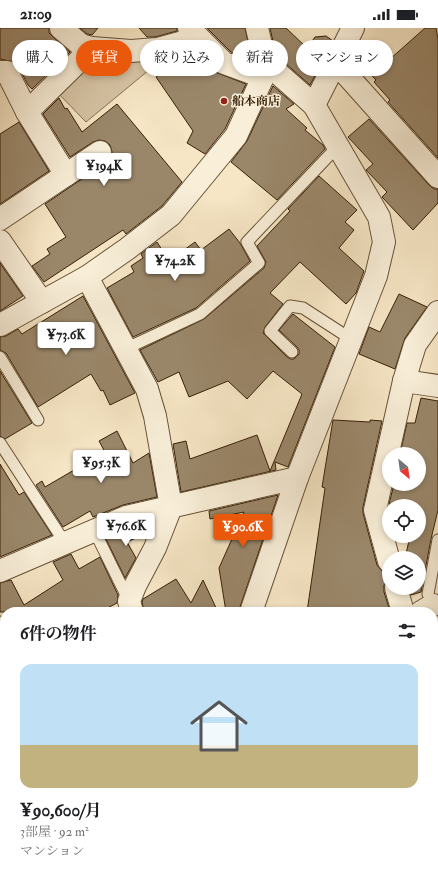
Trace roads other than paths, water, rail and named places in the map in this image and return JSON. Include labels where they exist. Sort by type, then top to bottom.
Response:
[{"type":"street","points":[[61,28],[76,41]]},
{"type":"street","points":[[257,28],[259,40]]},
{"type":"street","points":[[347,40],[353,28]]},
{"type":"street","points":[[132,51],[157,49],[193,33],[224,63],[232,64]]},
{"type":"street","points":[[27,112],[76,64]]},
{"type":"street","points":[[0,72],[7,72],[27,112],[66,175]]},
{"type":"street","points":[[0,325],[87,277],[127,249],[171,215],[236,136],[261,76]]},
{"type":"street","points":[[254,607],[297,478],[376,276],[384,242],[379,218],[314,105],[273,76]]},
{"type":"street","points":[[314,105],[329,76]]},
{"type":"street","points":[[348,76],[438,177]]},
{"type":"street","points":[[0,219],[100,152]]},
{"type":"street","points":[[0,241],[42,302]]},
{"type":"street","points":[[87,277],[147,389],[155,416],[171,507],[155,548],[125,607]]},
{"type":"street","points":[[386,551],[375,510],[404,382],[416,345],[438,312]]},
{"type":"street","points":[[404,382],[438,386]]},
{"type":"street","points":[[0,571],[126,517],[297,478]]},
{"type":"street","points":[[398,595],[402,607]]},
{"type":"lane","points":[[125,349],[200,314],[259,263],[248,242],[338,146]]},
{"type":"lane","points":[[292,352],[270,331],[290,306],[303,308],[351,339]]},
{"type":"lane","points":[[0,357],[38,420]]},
{"type":"lane","points":[[0,443],[65,543]]},
{"type":"lane","points":[[94,530],[125,607]]},
{"type":"lane","points":[[430,607],[428,594],[438,540]]},
{"type":"place","name":"船本商店","points":[[224,101]]}]
